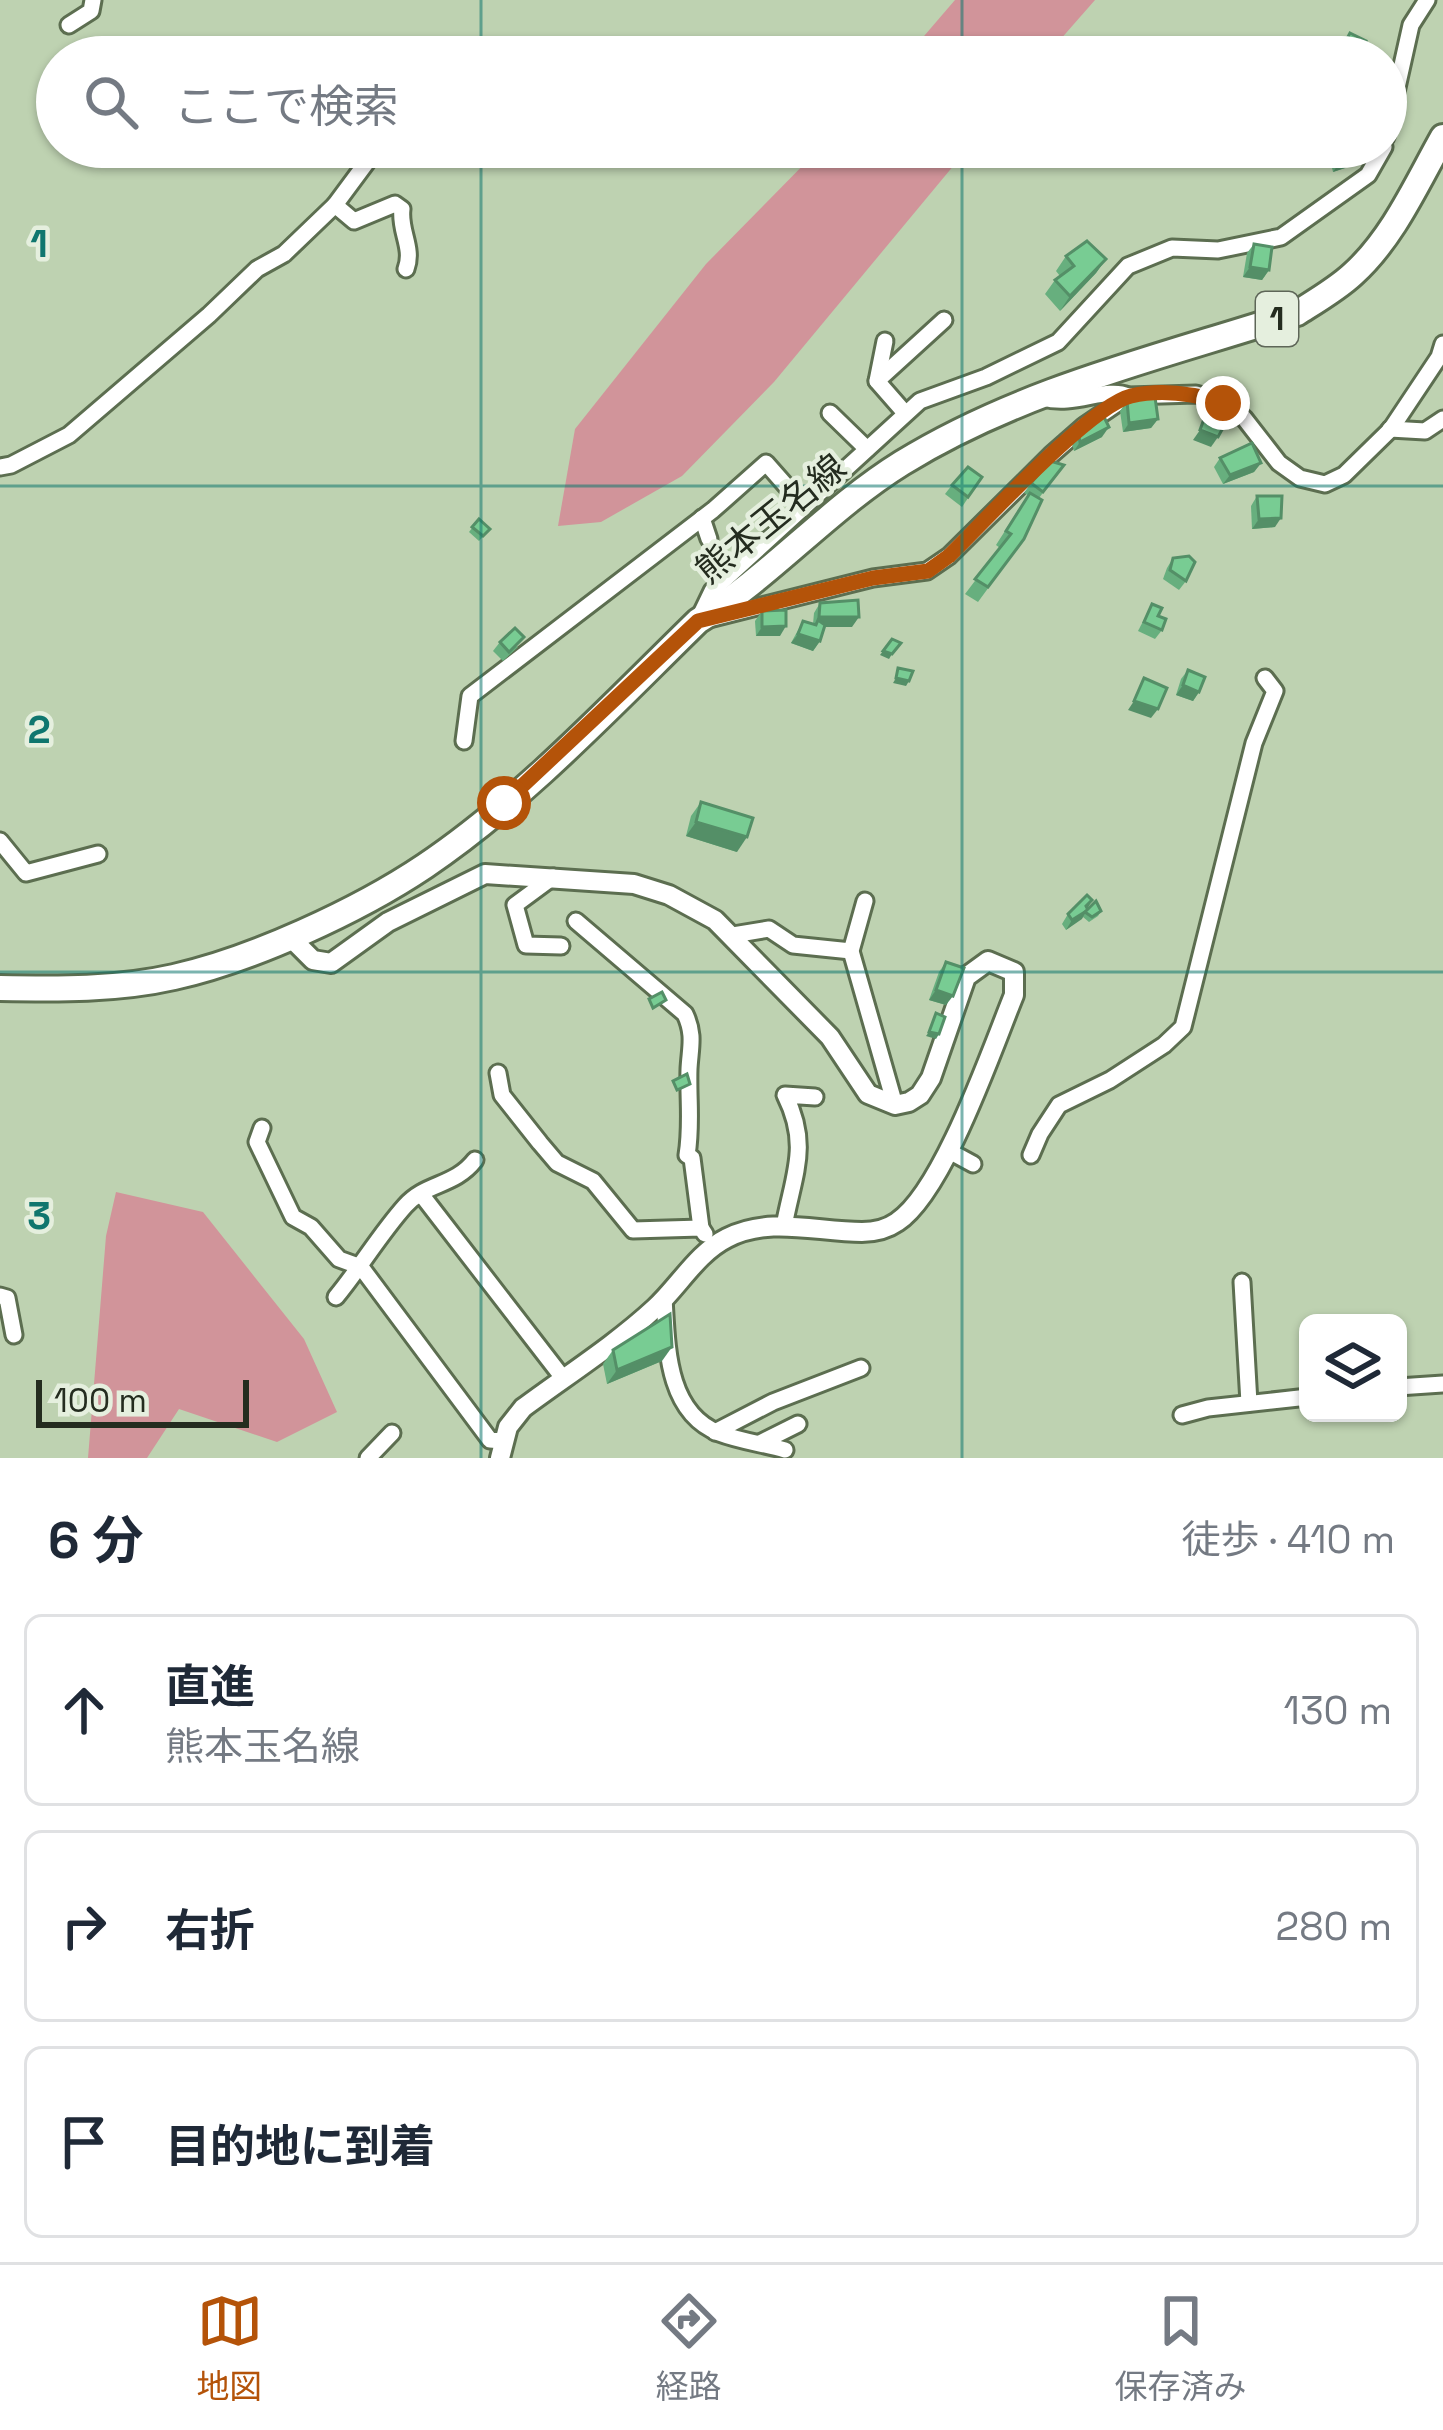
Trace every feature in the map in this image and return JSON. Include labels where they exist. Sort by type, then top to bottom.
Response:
[{"type":"main road","name":"熊本玉名線","points":[[0,988],[108,988],[223,964],[289,936],[425,866],[504,803],[698,621],[817,523],[897,466],[958,430],[1035,396],[1297,313],[1354,274],[1439,149]]},
{"type":"street","points":[[70,26],[91,11],[93,0]]},
{"type":"street","points":[[1407,43],[1411,25],[1427,0]]},
{"type":"street","points":[[0,467],[69,435],[257,268],[284,254],[334,205],[362,168]]},
{"type":"street","points":[[698,621],[712,591],[920,400],[986,377],[1058,342],[1128,266],[1172,248],[1218,250],[1281,237],[1372,168]]},
{"type":"street","points":[[334,205],[354,221],[395,204],[402,209],[400,224],[411,257],[406,269]]},
{"type":"street","points":[[877,381],[944,320]]},
{"type":"street","points":[[877,381],[885,341]]},
{"type":"street","points":[[1035,396],[1063,404],[1118,392],[1127,396],[1196,394],[1223,403],[1244,418],[1280,464],[1300,478],[1325,484],[1344,475],[1390,429],[1431,371],[1443,344]]},
{"type":"street","points":[[877,381],[905,413]]},
{"type":"street","points":[[698,621],[873,578],[928,571],[1084,426],[1127,396]]},
{"type":"street","points":[[830,413],[867,449]]},
{"type":"street","points":[[1390,429],[1425,431],[1443,419]]},
{"type":"street","points":[[464,741],[470,695],[702,518],[766,463],[802,505]]},
{"type":"street","points":[[702,518],[709,539]]},
{"type":"street","points":[[1031,1155],[1059,1106],[1110,1080],[1183,1027],[1254,743],[1276,691],[1265,678]]},
{"type":"street","points":[[0,841],[26,873],[98,854]]},
{"type":"street","points":[[262,1128],[257,1142],[293,1217],[311,1227],[339,1259],[361,1267],[450,1392],[502,1450],[523,1408],[664,1298],[714,1245],[746,1229],[784,1226],[875,1232],[898,1222],[949,1151],[1014,995],[1014,972],[988,961],[966,977],[931,1078],[920,1095],[896,1105],[868,1094],[830,1036],[733,935],[694,907],[634,884],[485,874],[388,922],[331,963],[313,960],[289,936]]},
{"type":"street","points":[[554,877],[515,905],[526,945],[561,946]]},
{"type":"street","points":[[865,901],[851,951],[896,1105]]},
{"type":"street","points":[[576,921],[685,1014],[692,1029],[693,1125],[687,1155],[692,1158],[701,1228],[714,1245]]},
{"type":"street","points":[[733,935],[769,929],[793,945],[851,951]]},
{"type":"street","points":[[498,1073],[502,1095],[540,1144],[557,1163],[592,1181],[633,1230],[701,1228]]},
{"type":"street","points":[[784,1226],[801,1139],[800,1124],[785,1095],[815,1097]]},
{"type":"street","points":[[949,1151],[973,1164]]},
{"type":"street","points":[[337,1297],[408,1202],[463,1177],[475,1160]]},
{"type":"street","points":[[421,1194],[562,1378]]},
{"type":"street","points":[[1242,1282],[1249,1403]]},
{"type":"street","points":[[0,1296],[7,1298],[14,1335]]},
{"type":"street","points":[[664,1298],[668,1367],[685,1405],[715,1432],[760,1449],[785,1450]]},
{"type":"street","points":[[715,1432],[772,1402],[860,1368]]},
{"type":"street","points":[[1407,1386],[1443,1384]]},
{"type":"street","points":[[1182,1415],[1299,1398]]},
{"type":"street","points":[[760,1449],[798,1424]]},
{"type":"street","points":[[368,1458],[392,1433]]},
{"type":"shaded area","points":[[955,0],[1095,0],[1063,36],[924,36]]},
{"type":"shaded area","points":[[800,168],[952,168],[774,382],[682,476],[601,522],[558,526],[575,429],[706,264]]},
{"type":"shaded area","points":[[116,1192],[203,1212],[304,1339],[337,1412],[277,1442],[179,1409],[147,1458],[88,1458],[106,1236]]},
{"type":"building","points":[[1087,241],[1106,259],[1070,296],[1055,280],[1074,266],[1066,256]]},
{"type":"building","points":[[1254,244],[1272,247],[1269,270],[1250,267]]},
{"type":"building","points":[[1155,397],[1158,419],[1129,423],[1127,401]]},
{"type":"building","points":[[1208,408],[1229,417],[1218,437],[1200,430]]},
{"type":"building","points":[[1102,413],[1109,427],[1080,442],[1078,431]]},
{"type":"building","points":[[1252,443],[1261,463],[1230,475],[1220,458]]},
{"type":"building","points":[[1050,461],[1064,465],[1043,492],[1031,483]]},
{"type":"building","points":[[968,467],[982,477],[968,497],[952,485]]},
{"type":"building","points":[[1030,493],[1042,500],[1024,539],[988,587],[975,579],[1011,534],[1006,531]]},
{"type":"building","points":[[1257,496],[1282,496],[1281,518],[1259,519]]},
{"type":"building","points":[[479,519],[490,529],[483,536],[472,527]]},
{"type":"building","points":[[1189,556],[1195,562],[1186,581],[1170,570],[1173,558]]},
{"type":"building","points":[[858,600],[859,617],[819,617],[820,603]]},
{"type":"building","points":[[1152,604],[1162,608],[1158,616],[1166,619],[1162,630],[1144,622]]},
{"type":"building","points":[[786,610],[786,626],[762,627],[762,611]]},
{"type":"building","points":[[818,620],[825,625],[820,641],[798,634],[803,621],[816,625]]},
{"type":"building","points":[[515,628],[524,637],[509,652],[500,642]]},
{"type":"building","points":[[892,639],[901,643],[892,654],[883,651]]},
{"type":"building","points":[[898,668],[913,671],[909,681],[896,678]]},
{"type":"building","points":[[1188,670],[1205,677],[1199,692],[1183,685]]},
{"type":"building","points":[[1144,678],[1167,688],[1158,709],[1134,701]]},
{"type":"building","points":[[701,802],[753,818],[747,837],[696,822]]},
{"type":"building","points":[[1087,895],[1092,900],[1088,910],[1072,920],[1068,914]]},
{"type":"building","points":[[1096,901],[1101,911],[1092,917],[1085,912]]},
{"type":"building","points":[[946,962],[964,968],[953,996],[936,990]]},
{"type":"building","points":[[662,992],[666,1000],[653,1008],[649,999]]},
{"type":"building","points":[[936,1013],[945,1017],[939,1034],[929,1032]]},
{"type":"building","points":[[687,1074],[690,1084],[677,1090],[673,1081]]},
{"type":"building","points":[[670,1314],[672,1347],[617,1370],[613,1350]]},
{"type":"route","points":[[504,803],[698,621],[873,578],[928,571],[1051,455],[1127,396],[1196,394],[1223,403]]}]
